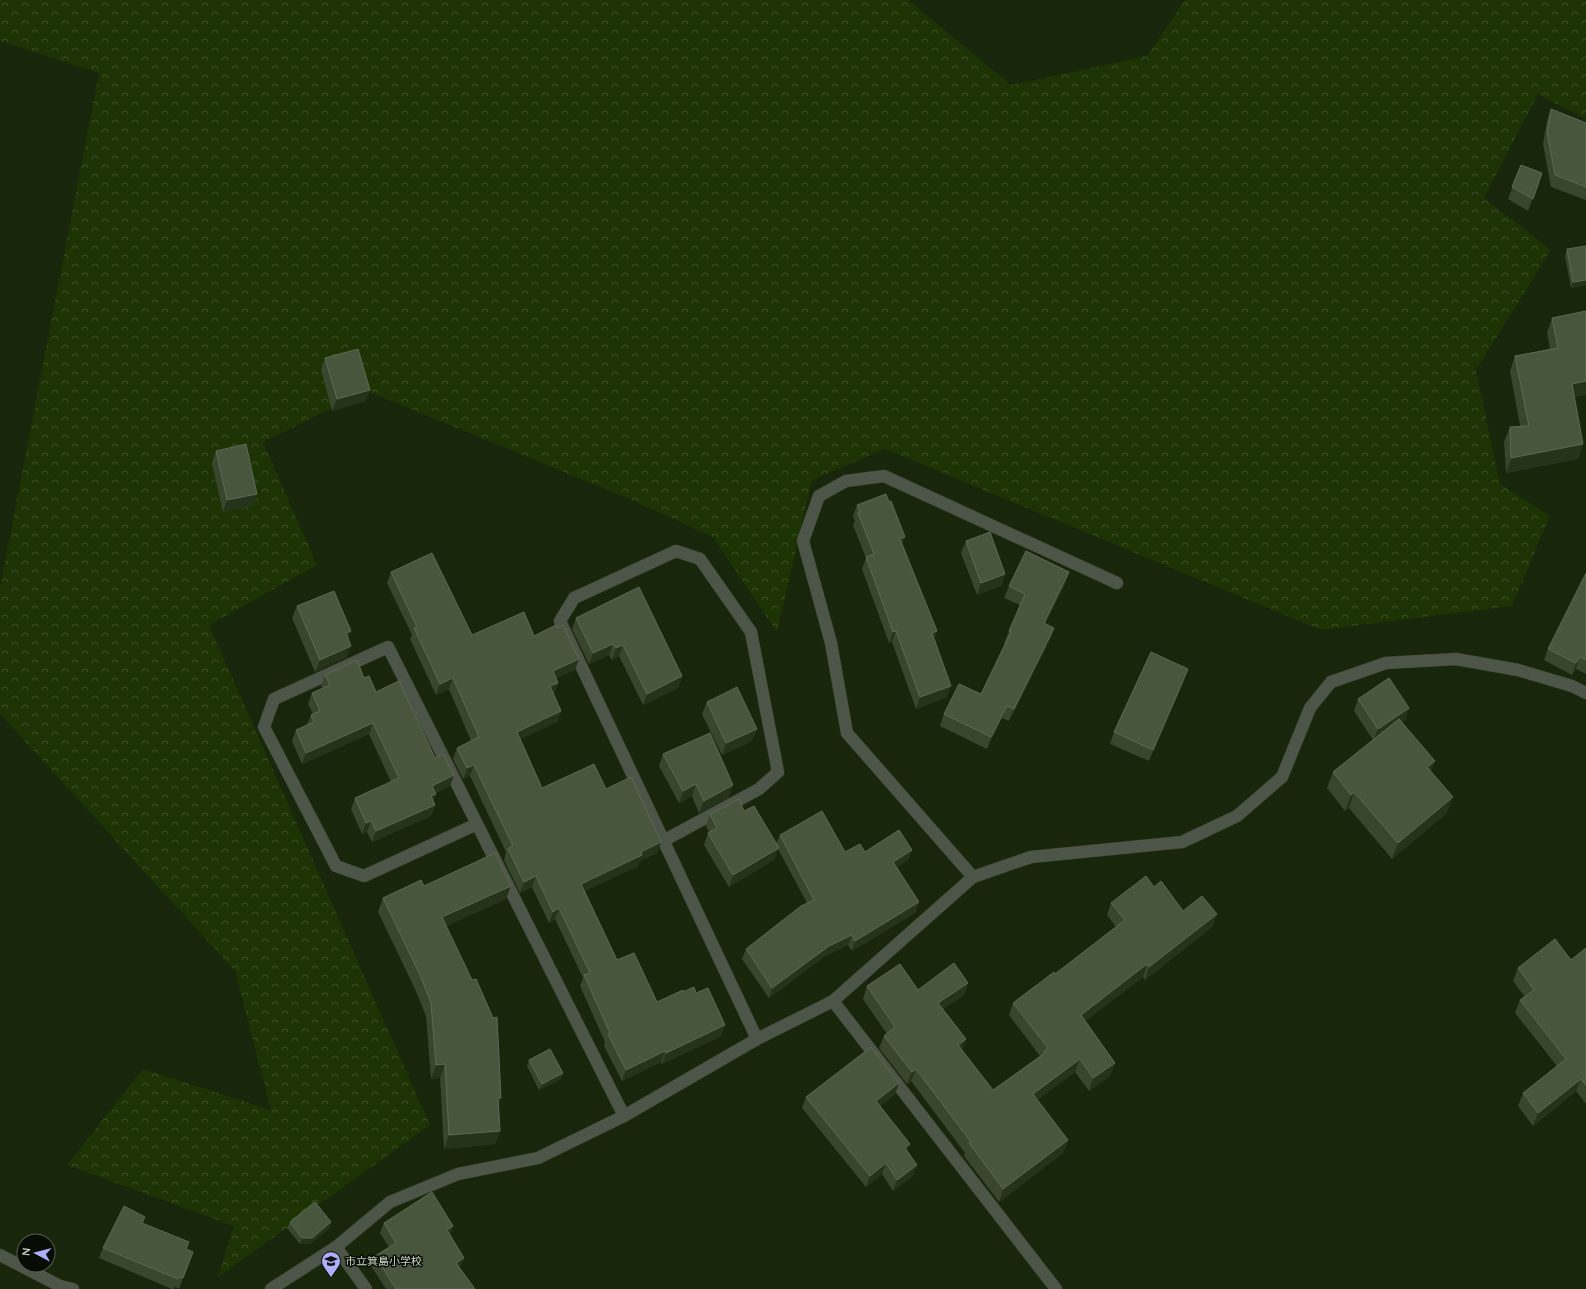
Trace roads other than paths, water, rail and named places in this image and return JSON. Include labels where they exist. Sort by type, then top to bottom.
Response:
[{"type":"street","points":[[972,877],[847,734],[831,643],[803,541],[819,496],[846,481],[884,476],[1117,583]]},
{"type":"street","points":[[663,841],[759,788],[778,772],[751,632],[700,559],[676,551],[574,598],[560,621],[663,841],[757,1039]]},
{"type":"street","points":[[477,824],[364,876],[336,866],[264,727],[274,699],[388,647],[624,1116]]},
{"type":"street","points":[[270,1289],[336,1247],[390,1202],[458,1174],[538,1158],[624,1116],[757,1039],[834,1001],[972,877],[1031,856],[1182,842],[1237,816],[1282,777],[1310,708],[1330,682],[1386,663],[1456,659],[1518,670],[1572,686],[1586,693]]},
{"type":"street","points":[[834,1001],[1056,1289]]},
{"type":"street","points":[[336,1247],[366,1289]]},
{"type":"street","points":[[0,1255],[57,1287],[73,1289]]},
{"type":"place","name":"市立箕島小学校","points":[[331,1278]]}]
